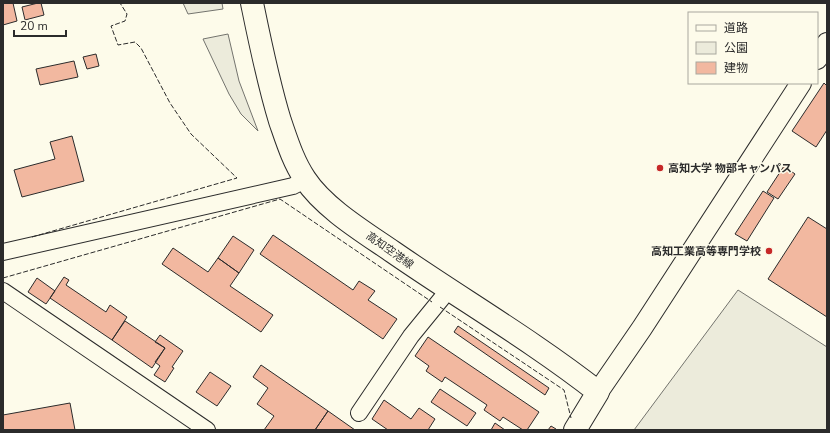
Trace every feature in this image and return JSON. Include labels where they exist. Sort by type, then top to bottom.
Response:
[{"type":"main road","name":"高知空港線","points":[[252,3],[273,98],[293,158],[306,180],[319,197],[350,222],[446,289],[549,356],[598,392]]},
{"type":"main road","points":[[575,430],[598,392]]},
{"type":"street","points":[[818,57],[827,43]]},
{"type":"street","points":[[598,392],[642,328],[800,84]]},
{"type":"street","points":[[3,252],[293,186],[306,180]]},
{"type":"street","points":[[359,413],[411,336],[442,298],[446,289]]},
{"type":"street","points":[[3,291],[208,430]]},
{"type":"green space","points":[[183,3],[222,3],[223,9],[188,14]]},
{"type":"green space","points":[[228,34],[239,81],[258,131],[241,114],[229,94],[203,39]]},
{"type":"green space","points":[[738,290],[827,347],[827,430],[634,430]]},
{"type":"building","points":[[3,3],[13,3],[17,21],[3,25]]},
{"type":"building","points":[[41,3],[44,15],[25,20],[22,7]]},
{"type":"building","points":[[96,54],[99,66],[87,69],[83,57]]},
{"type":"building","points":[[74,61],[78,77],[40,85],[36,69]]},
{"type":"building","points":[[824,83],[827,86],[827,130],[816,147],[792,131]]},
{"type":"building","points":[[72,136],[84,181],[22,197],[14,170],[55,159],[50,142]]},
{"type":"building","points":[[784,166],[795,174],[778,199],[767,192]]},
{"type":"building","points":[[763,191],[774,198],[747,241],[735,234]]},
{"type":"building","points":[[808,217],[827,229],[827,317],[768,279]]},
{"type":"building","points":[[273,235],[353,290],[359,281],[375,291],[368,300],[397,319],[383,339],[260,254]]},
{"type":"building","points":[[233,236],[254,250],[239,273],[218,258]]},
{"type":"building","points":[[173,248],[208,272],[218,258],[239,273],[230,286],[273,315],[261,332],[162,264]]},
{"type":"building","points":[[64,277],[69,280],[66,285],[106,312],[110,305],[127,317],[112,340],[50,298]]},
{"type":"building","points":[[37,278],[55,291],[46,304],[28,292]]},
{"type":"building","points":[[125,321],[165,348],[152,368],[112,340]]},
{"type":"building","points":[[458,326],[549,388],[545,395],[454,332]]},
{"type":"building","points":[[160,335],[183,351],[172,367],[174,368],[165,382],[154,375],[160,366],[155,362],[165,348],[155,342]]},
{"type":"building","points":[[428,337],[539,412],[527,430],[523,430],[503,417],[500,421],[484,410],[487,405],[445,377],[442,382],[426,371],[429,366],[415,356]]},
{"type":"building","points":[[261,365],[328,411],[315,430],[264,430],[274,416],[257,404],[268,388],[253,377]]},
{"type":"building","points":[[210,372],[231,386],[217,406],[196,392]]},
{"type":"building","points":[[440,389],[476,413],[467,426],[431,402]]},
{"type":"building","points":[[384,400],[411,419],[419,408],[435,419],[428,430],[388,430],[372,419]]},
{"type":"building","points":[[70,403],[75,430],[3,430],[3,415]]},
{"type":"building","points":[[328,411],[355,430],[315,430]]},
{"type":"building","points":[[495,423],[505,430],[491,430]]},
{"type":"building","points":[[551,426],[556,429],[556,430],[548,430]]},
{"type":"fence","points":[[32,237],[237,178],[191,134],[170,103],[141,48],[135,42],[118,45],[111,26],[125,21],[127,14],[120,3]]},
{"type":"fence","points":[[3,278],[280,199],[432,302]]},
{"type":"fence","points":[[440,307],[564,390],[571,418]]},
{"type":"place","name":"高知大学 物部キャンパス","points":[[660,168]]},
{"type":"place","name":"高知工業高等専門学校","points":[[769,251]]}]
